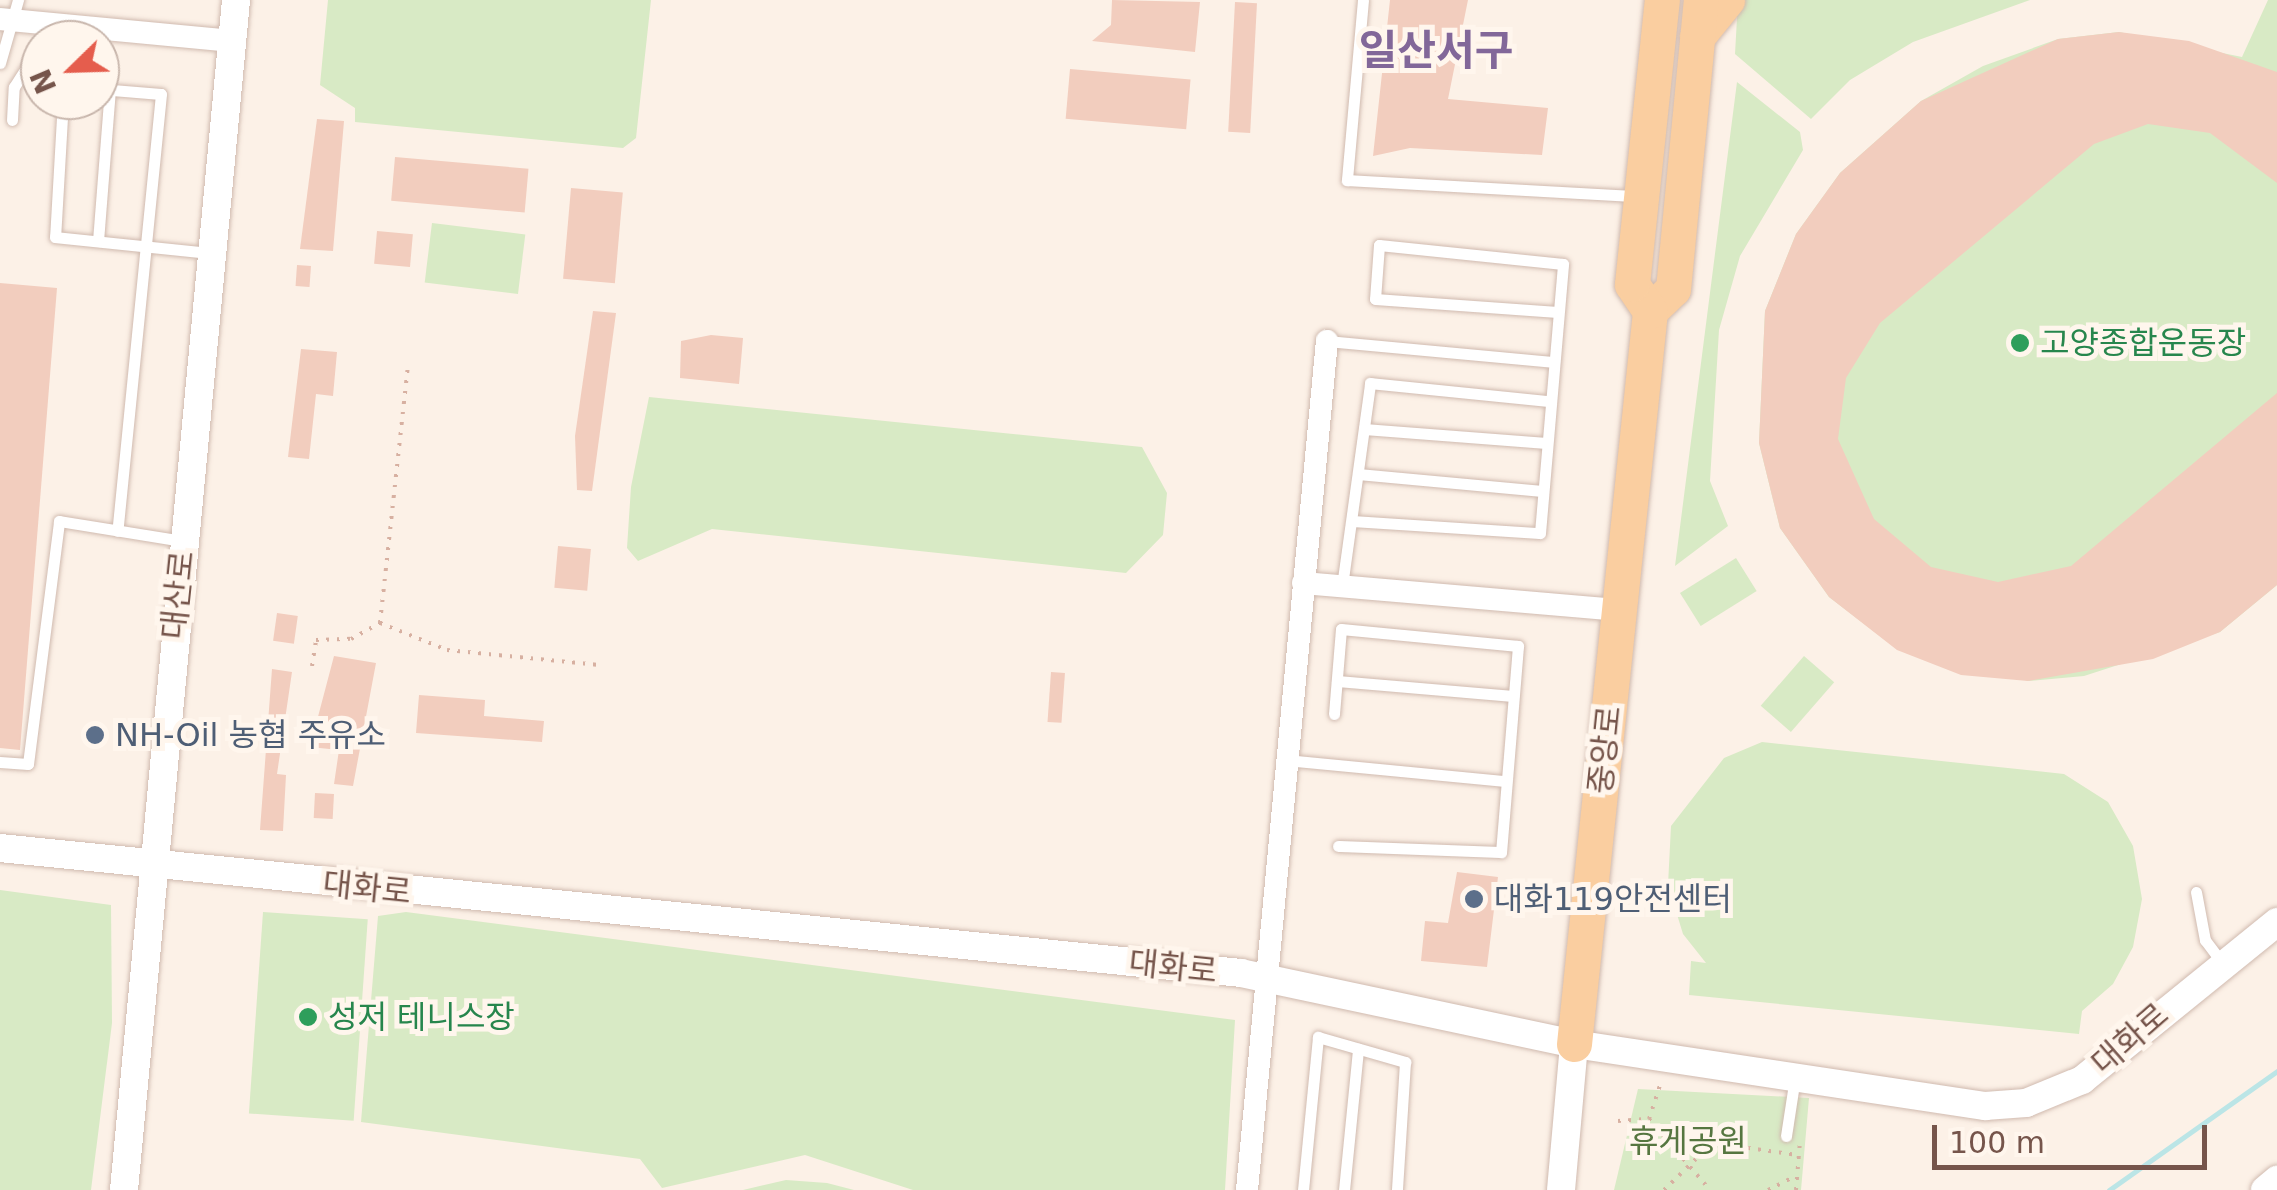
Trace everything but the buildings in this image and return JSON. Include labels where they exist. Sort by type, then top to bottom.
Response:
[{"type":"main road","name":"중앙로","points":[[1650,311],[1632,284],[1662,0]]},
{"type":"main road","name":"중앙로","points":[[1574,1044],[1650,311],[1672,289],[1701,0]]},
{"type":"main road","points":[[1697,37],[1728,0]]},
{"type":"street","name":"대산로","points":[[124,1190],[151,864],[236,0]]},
{"type":"street","points":[[120,36],[232,41]]},
{"type":"street","points":[[1247,1190],[1327,341]]},
{"type":"street","points":[[1302,583],[1620,610]]},
{"type":"street","name":"대화로","points":[[0,848],[1267,977],[1574,1044],[1968,1104],[2026,1103],[2082,1080],[2220,960],[2277,922]]},
{"type":"street","name":"중앙로","points":[[1561,1190],[1574,1044]]},
{"type":"street","points":[[2265,1190],[2277,1180]]},
{"type":"lane","points":[[1363,0],[1347,180],[1639,196]]},
{"type":"lane","points":[[0,64],[11,13]]},
{"type":"lane","points":[[12,120],[14,87],[20,78]]},
{"type":"lane","points":[[118,531],[160,94],[120,90]]},
{"type":"lane","points":[[61,120],[54,237],[211,254]]},
{"type":"lane","points":[[98,241],[104,120]]},
{"type":"lane","points":[[1352,521],[1540,533],[1548,400],[1558,312],[1563,264],[1379,245],[1374,299],[1558,312]]},
{"type":"lane","points":[[1327,341],[1552,362]]},
{"type":"lane","points":[[1342,586],[1370,382],[1548,400]]},
{"type":"lane","points":[[1364,429],[1546,443]]},
{"type":"lane","points":[[1358,474],[1542,490]]},
{"type":"lane","points":[[0,762],[28,764],[59,522],[183,541]]},
{"type":"lane","points":[[1334,714],[1341,629],[1518,646],[1500,852],[1338,846]]},
{"type":"lane","points":[[1337,681],[1514,696]]},
{"type":"lane","points":[[1286,760],[1505,782]]},
{"type":"lane","points":[[2196,892],[2205,940],[2220,960]]},
{"type":"lane","points":[[1303,1190],[1318,1037],[1405,1062],[1397,1190]]},
{"type":"lane","points":[[1344,1190],[1358,1049]]},
{"type":"lane","points":[[1786,1136],[1795,1077]]},
{"type":"path","points":[[380,623],[408,367]]},
{"type":"path","points":[[380,623],[447,650],[599,665]]},
{"type":"path","points":[[312,666],[316,640],[352,639],[380,623]]},
{"type":"path","points":[[1649,1119],[1661,1081]]},
{"type":"path","points":[[1618,1121],[1649,1119]]},
{"type":"path","points":[[1649,1119],[1710,1190]]},
{"type":"path","points":[[1664,1190],[1687,1164],[1727,1144],[1797,1155]]},
{"type":"path","points":[[1768,1190],[1793,1178]]},
{"type":"green space","points":[[328,0],[651,0],[636,138],[623,148],[355,122],[355,108],[320,85]]},
{"type":"green space","points":[[1738,0],[2030,0],[1913,42],[1850,80],[1811,119],[1735,54]]},
{"type":"green space","name":"고양종합운동장","points":[[2268,0],[2277,0],[2277,585],[2220,632],[2084,676],[2029,681],[1897,649],[1829,597],[1780,528],[1759,443],[1765,311],[1796,234],[1840,173],[1921,101],[1983,66],[2058,39],[2119,32],[2242,57]]},
{"type":"green space","points":[[1737,82],[1800,132],[1803,150],[1740,256],[1719,330],[1710,481],[1728,526],[1675,566]]},
{"type":"green space","points":[[432,223],[525,234],[518,294],[425,283]]},
{"type":"green space","points":[[649,397],[1142,447],[1167,493],[1163,535],[1126,573],[712,529],[638,561],[627,548],[631,487]]},
{"type":"green space","points":[[1736,558],[1757,591],[1701,626],[1680,593]]},
{"type":"green space","points":[[1804,656],[1834,682],[1791,732],[1761,706]]},
{"type":"green space","points":[[1762,742],[2064,774],[2108,802],[2133,846],[2142,899],[2133,947],[2113,984],[2082,1011],[2079,1034],[1689,995],[1691,961],[1706,963],[1683,934],[1668,885],[1671,826],[1724,758]]},
{"type":"green space","points":[[0,890],[111,905],[112,1023],[91,1190],[0,1190]]},
{"type":"green space","name":"성저 테니스장","points":[[263,912],[368,919],[354,1121],[249,1114]]},
{"type":"green space","points":[[406,912],[1235,1020],[1225,1190],[913,1190],[805,1155],[662,1188],[640,1159],[361,1122],[378,916]]},
{"type":"green space","name":"휴게공원","points":[[1638,1089],[1809,1098],[1801,1190],[1614,1190]]},
{"type":"green space","points":[[786,1180],[827,1183],[854,1190],[743,1190]]},
{"type":"waterway","points":[[2109,1190],[2277,1071]]},
{"type":"place","name":"고양종합운동장","points":[[2020,343]]},
{"type":"place","name":"NH-Oil 농협 주유소","points":[[95,735]]},
{"type":"place","name":"대화119안전센터","points":[[1474,899]]},
{"type":"place","name":"성저 테니스장","points":[[308,1017]]},
{"type":"district","name":"일산서구","points":[[1436,51]]}]
